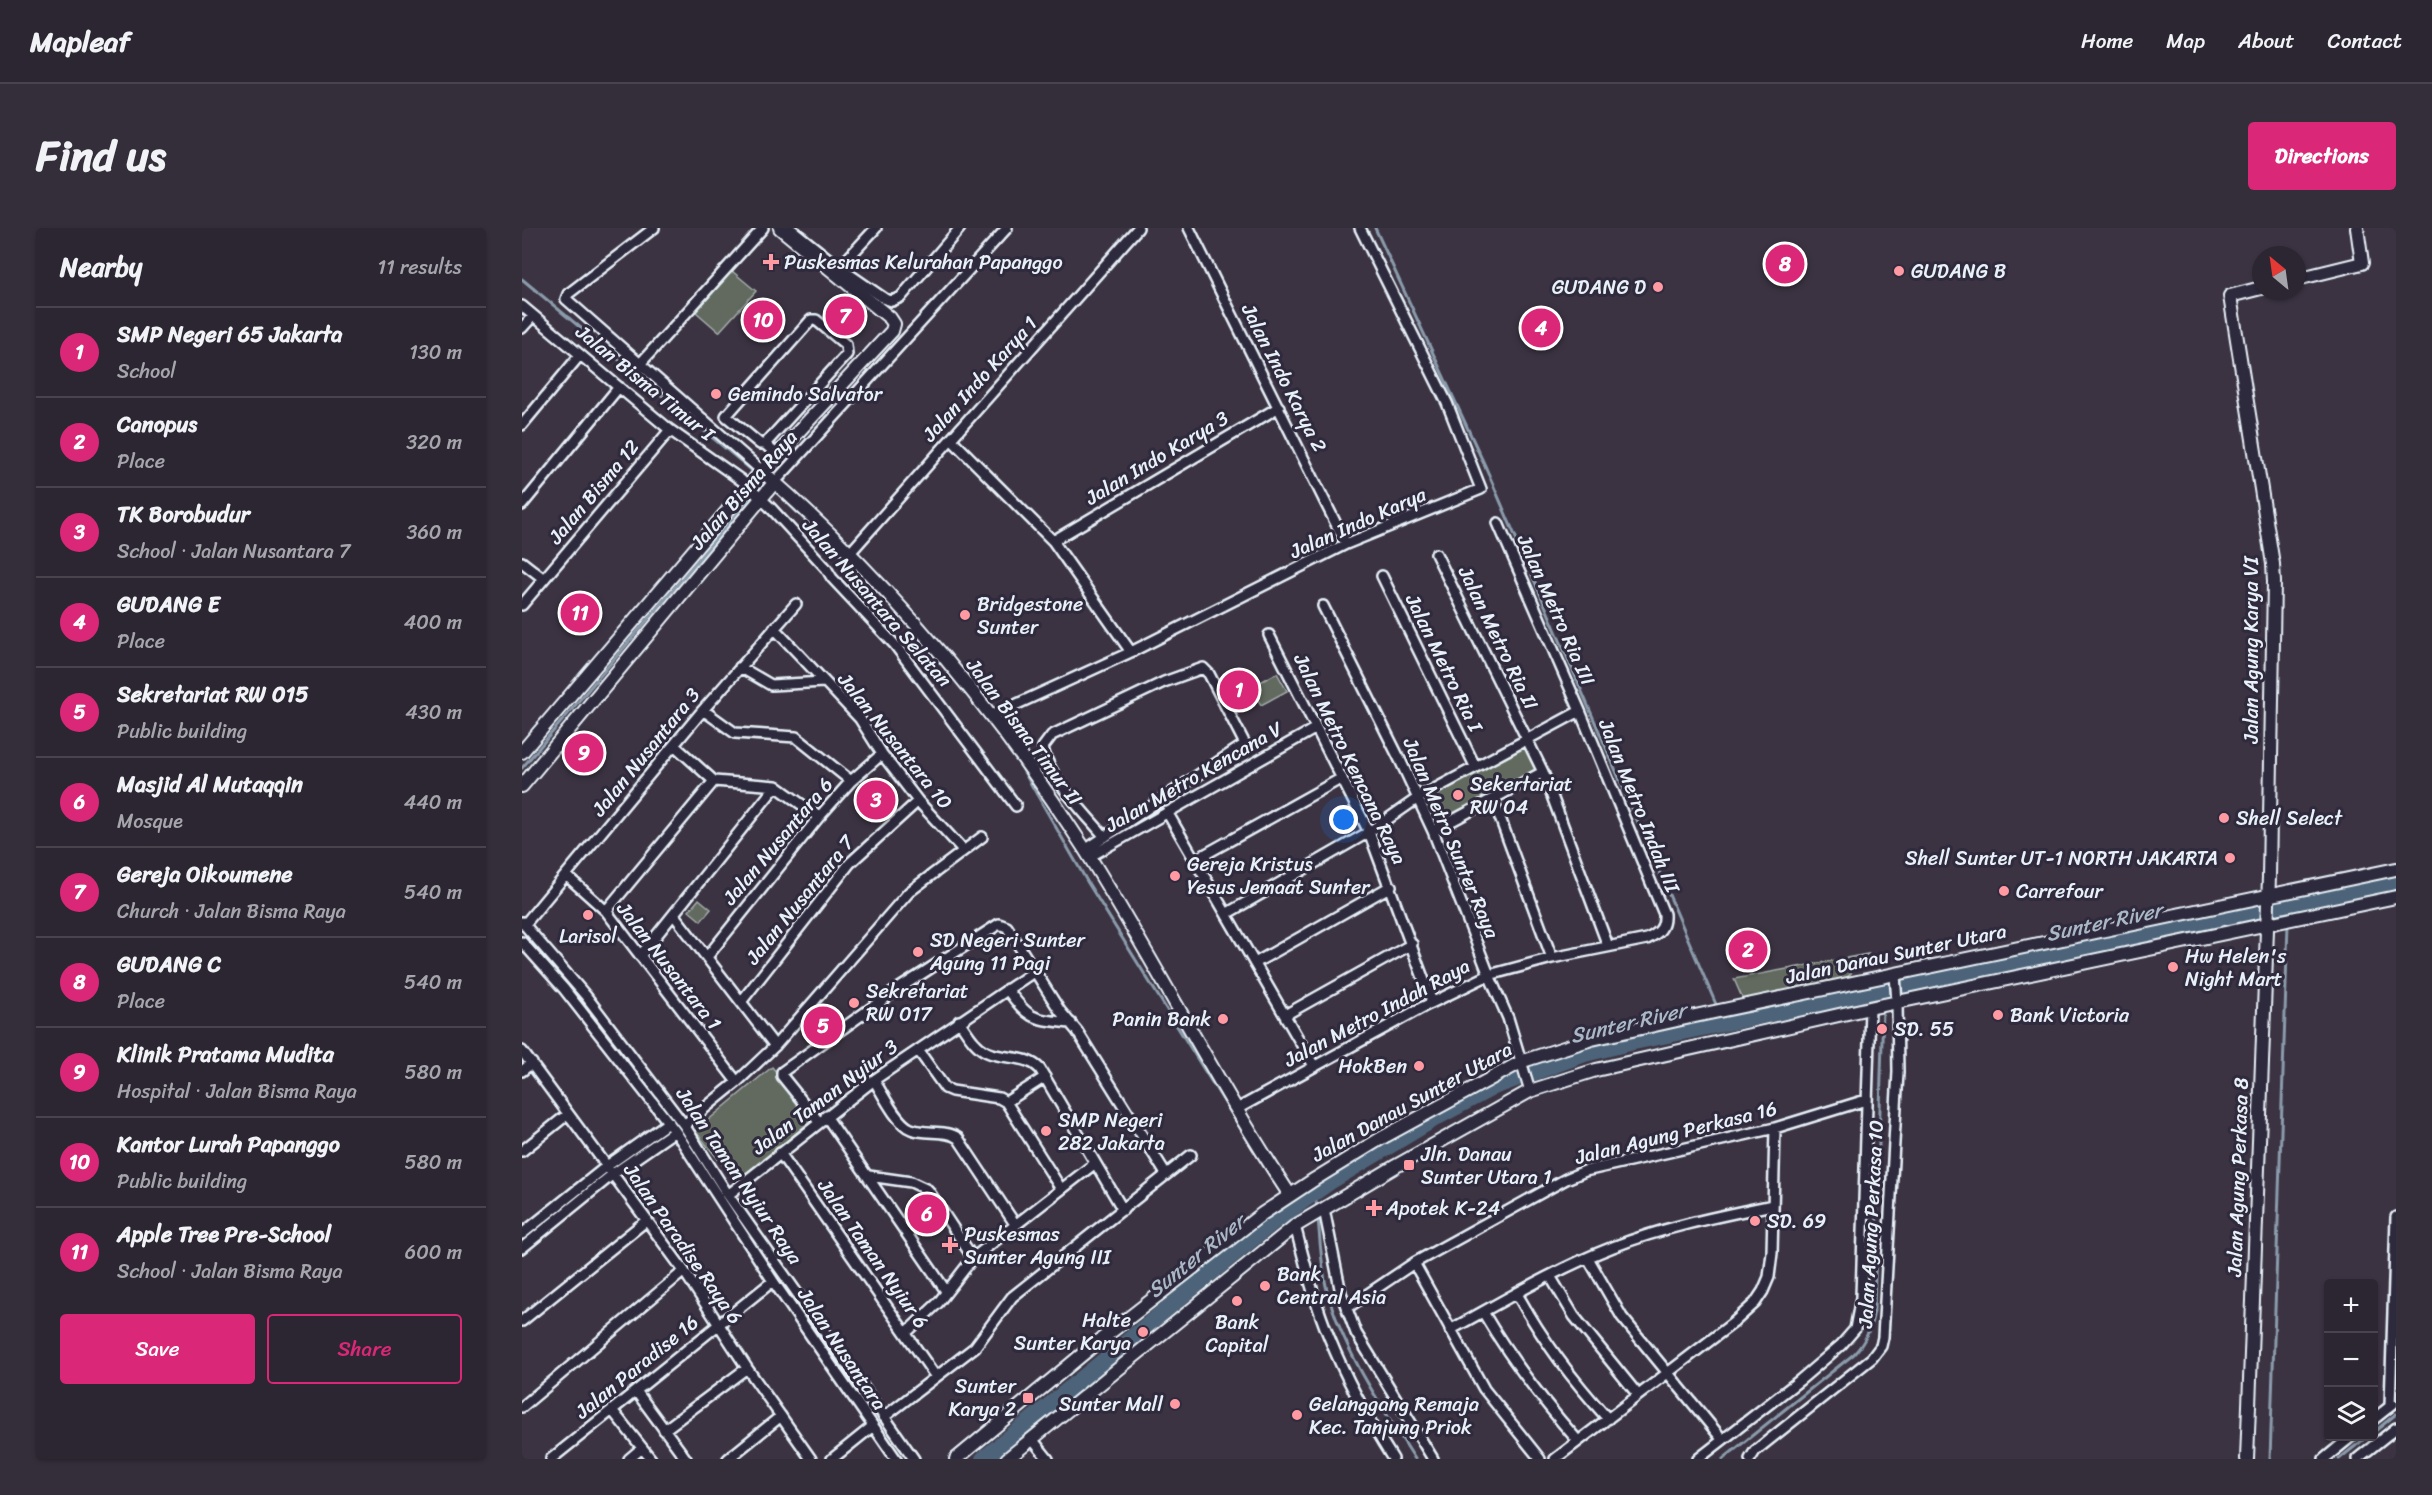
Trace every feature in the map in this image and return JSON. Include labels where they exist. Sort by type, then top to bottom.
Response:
[{"type":"street","name":"Jalan Bisma Timur II","points":[[654,228],[568,294],[566,298],[568,303],[713,430],[754,481],[773,484],[849,554],[919,626],[991,716],[1048,794],[1087,853],[1288,1196]]},
{"type":"street","points":[[639,365],[763,228]]},
{"type":"street","name":"Jalan Bisma Raya","points":[[522,752],[754,481],[892,331],[894,324],[890,318],[837,271],[780,228]]},
{"type":"street","points":[[790,228],[837,271],[885,300],[892,301],[901,297],[960,228]]},
{"type":"street","name":"Jalan Bisma Raya","points":[[522,786],[761,497],[1006,228]]},
{"type":"street","name":"Jalan Indo Karya 1","points":[[849,554],[1138,228]]},
{"type":"street","name":"Jalan Indo Karya 2","points":[[1189,228],[1346,544]]},
{"type":"street","name":"Jalan Indo Karya","points":[[991,716],[1131,652],[1346,544],[1481,489],[1447,403],[1360,228]]},
{"type":"street","points":[[2306,277],[2362,263],[2357,228]]},
{"type":"street","points":[[837,271],[873,229]]},
{"type":"street","name":"Jalan Agung Karya VI","points":[[2252,290],[2230,296],[2273,573],[2268,899]]},
{"type":"street","name":"Jalan Bisma Timur I","points":[[522,306],[670,430],[754,481]]},
{"type":"street","points":[[522,328],[533,316]]},
{"type":"street","points":[[713,430],[811,320],[816,320],[846,345],[848,354],[765,444]]},
{"type":"street","points":[[522,425],[580,355]]},
{"type":"street","points":[[522,505],[619,387]]},
{"type":"street","name":"Jalan Indo Karya 3","points":[[1053,541],[1279,407]]},
{"type":"street","points":[[726,416],[777,455]]},
{"type":"street","name":"Jalan Bisma 12","points":[[522,605],[670,430]]},
{"type":"street","points":[[951,439],[1053,541],[1131,652]]},
{"type":"street","name":"Jalan Nusantara Selatan","points":[[754,481],[761,497],[895,645],[1016,806]]},
{"type":"street","name":"Jalan Metro Ria III","points":[[1498,523],[1581,711]]},
{"type":"street","name":"Jalan Metro Ria II","points":[[1436,554],[1543,772],[1608,946]]},
{"type":"street","points":[[522,562],[544,579]]},
{"type":"street","name":"Jalan Metro Ria I","points":[[1382,576],[1475,766]]},
{"type":"street","name":"Jalan Nusantara 3","points":[[523,923],[567,876],[674,744],[796,604]]},
{"type":"street","name":"Jalan Metro Sunter Raya","points":[[1323,606],[1433,831],[1488,975],[1508,1018],[1529,1088]]},
{"type":"street","name":"Jalan Nusantara 10","points":[[774,628],[860,719],[882,754],[918,801],[963,850]]},
{"type":"street","name":"Jalan Metro Kencana Raya","points":[[1269,635],[1369,832],[1432,1002]]},
{"type":"street","points":[[740,667],[771,685],[824,682]]},
{"type":"street","points":[[1087,853],[1105,837],[1245,744],[1209,674],[1203,668],[1052,735],[1043,747],[1063,786],[1105,837]]},
{"type":"street","points":[[703,710],[735,733],[792,736],[799,739],[851,781]]},
{"type":"street","points":[[1226,914],[1369,832],[1418,798],[1581,711]]},
{"type":"street","name":"Jalan Metro Indah III","points":[[1581,711],[1664,914]]},
{"type":"street","name":"Jalan Metro Kencana V","points":[[1087,853],[1167,812],[1316,728]]},
{"type":"street","points":[[674,744],[714,781],[776,786],[819,817]]},
{"type":"street","name":"Jalan Nusantara 6","points":[[707,957],[819,817],[851,781],[882,754]]},
{"type":"street","points":[[1433,831],[1543,772]]},
{"type":"street","points":[[1195,860],[1342,778]]},
{"type":"street","points":[[606,911],[714,781]]},
{"type":"street","points":[[640,956],[776,786]]},
{"type":"street","points":[[1048,794],[1063,786]]},
{"type":"street","points":[[1493,799],[1552,958]]},
{"type":"street","name":"Jalan Nusantara 7","points":[[741,1002],[850,863],[918,801]]},
{"type":"street","points":[[1167,812],[1314,1066]]},
{"type":"street","points":[[684,1125],[737,1082],[776,1046],[909,892],[982,837]]},
{"type":"street","name":"Jalan Danau Sunter Utara","points":[[956,1459],[1089,1349],[1273,1206],[1400,1128],[1523,1064],[1592,1040],[2268,899],[2396,869]]},
{"type":"street","name":"Jalan Nusantara 1","points":[[567,876],[606,911],[737,1082]]},
{"type":"street","points":[[1255,963],[1390,886]]},
{"type":"street","points":[[1007,1459],[1297,1225],[1529,1088],[1596,1070],[1894,1001],[2396,897]]},
{"type":"street","name":"Jalan Agung Perkasa 8","points":[[2247,1459],[2269,922],[2268,899]]},
{"type":"street","name":"Jalan Metro Indah Raya","points":[[1237,1109],[1432,1002],[1488,975],[1552,958],[1647,939],[1657,934],[1664,923],[1664,914]]},
{"type":"street","points":[[674,915],[776,1046]]},
{"type":"street","name":"Jalan Taman Nyiur Raya","points":[[523,923],[586,996],[684,1125],[728,1195],[914,1459]]},
{"type":"street","points":[[946,1292],[869,1176],[823,1119],[782,1076],[783,1072],[886,998],[996,924],[1007,927],[1060,1011],[1071,1023],[1166,1174]]},
{"type":"street","name":"Jalan Nusantara","points":[[522,942],[564,989],[669,1122],[773,1281],[896,1459]]},
{"type":"street","points":[[1285,1015],[1412,944]]},
{"type":"street","name":"Jalan Taman Nyiur 3","points":[[728,1195],[874,1080],[1035,971]]},
{"type":"street","name":"Jalan Agung Perkasa 10","points":[[1752,1455],[1872,1358],[1881,1346],[1898,1072],[1895,977]]},
{"type":"street","points":[[1007,990],[1028,1015],[1038,1019],[1071,1023]]},
{"type":"street","name":"Jalan Agung Perkasa 10","points":[[1706,1457],[1722,1439],[1828,1357],[1855,1329],[1861,1297],[1866,1100],[1872,1007]]},
{"type":"street","points":[[959,1021],[975,1043],[984,1050],[1029,1061],[1037,1066],[1123,1210]]},
{"type":"street","points":[[918,1050],[945,1088],[999,1098],[1005,1102],[1061,1189]]},
{"type":"street","name":"Jalan Paradise Raya 6","points":[[522,1051],[684,1271],[747,1368],[811,1459]]},
{"type":"street","points":[[522,1071],[532,1063]]},
{"type":"street","points":[[1005,1102],[1045,1077]]},
{"type":"street","points":[[874,1080],[905,1126],[914,1130],[951,1134],[958,1138],[1015,1224]]},
{"type":"street","name":"Jalan Agung Perkasa 16","points":[[1347,1308],[1414,1263],[1544,1190],[1585,1171],[1775,1128],[1866,1100]]},
{"type":"street","points":[[522,1151],[568,1114]]},
{"type":"street","points":[[522,1234],[607,1166],[669,1122]]},
{"type":"street","points":[[1555,1459],[1733,1323],[1755,1303],[1763,1291],[1772,1253],[1775,1128]]},
{"type":"street","points":[[522,1248],[613,1174],[675,1131]]},
{"type":"street","name":"Jalan Taman Nyiur 6","points":[[780,1153],[936,1377]]},
{"type":"street","points":[[884,1416],[982,1340],[1012,1297],[1191,1155]]},
{"type":"street","points":[[906,1333],[946,1292],[973,1258],[1094,1164]]},
{"type":"street","points":[[869,1176],[911,1182],[928,1190],[973,1258]]},
{"type":"street","points":[[1450,1330],[1587,1258],[1640,1238],[1717,1217],[1773,1205]]},
{"type":"street","points":[[1322,1211],[1336,1271],[1356,1334],[1433,1459]]},
{"type":"street","points":[[2378,1415],[2393,1404],[2396,1217]]},
{"type":"street","points":[[522,1321],[647,1220]]},
{"type":"street","points":[[1297,1225],[1313,1293],[1329,1337],[1364,1408],[1393,1459]]},
{"type":"street","points":[[1587,1258],[1622,1317],[1722,1439]]},
{"type":"street","points":[[1414,1263],[1484,1389],[1540,1459]]},
{"type":"street","points":[[522,1407],[684,1271]]},
{"type":"street","points":[[1550,1276],[1574,1316],[1638,1395]]},
{"type":"street","name":"Jalan Paradise 16","points":[[550,1459],[773,1281]]},
{"type":"street","points":[[1517,1294],[1539,1334],[1561,1364],[1608,1419]]},
{"type":"street","points":[[1483,1312],[1508,1355],[1578,1442]]},
{"type":"street","points":[[664,1430],[747,1368]]},
{"type":"street","points":[[636,1391],[686,1459]]},
{"type":"street","points":[[612,1410],[651,1459]]},
{"type":"street","points":[[728,1459],[782,1416]]},
{"type":"street","points":[[832,1459],[873,1426]]},
{"type":"street","points":[[2357,1459],[2396,1428]]},
{"type":"street","points":[[1032,1439],[1048,1459]]},
{"type":"street","points":[[2324,1459],[2347,1441]]},
{"type":"street","points":[[629,1459],[642,1448]]},
{"type":"green space","points":[[732,271],[756,291],[719,332],[696,312]]},
{"type":"green space","points":[[1277,673],[1287,691],[1261,705],[1251,687]]},
{"type":"green space","points":[[1525,743],[1540,771],[1442,823],[1427,795]]},
{"type":"green space","points":[[699,899],[711,909],[701,921],[689,911]]},
{"type":"green space","points":[[1868,954],[1846,979],[1743,1000],[1734,979]]},
{"type":"green space","points":[[1881,978],[1883,989],[1725,1021],[1722,1013]]},
{"type":"green space","points":[[772,1067],[814,1118],[737,1182],[695,1131]]},
{"type":"waterway","points":[[1375,228],[1486,468],[1718,1009]]},
{"type":"waterway","points":[[522,279],[755,473]]},
{"type":"waterway","points":[[522,768],[765,481]]},
{"type":"waterway","points":[[773,489],[878,591]]},
{"type":"waterway","points":[[1020,765],[1088,883],[1282,1195]]},
{"type":"waterway","name":"Sunter River","points":[[983,1459],[1272,1223],[1330,1182],[1438,1117],[1494,1087],[1585,1054],[1634,1042],[2396,885]]},
{"type":"waterway","points":[[2288,918],[2289,907]]},
{"type":"waterway","points":[[2270,1459],[2288,924]]},
{"type":"waterway","points":[[1883,990],[1883,1001]]},
{"type":"waterway","points":[[1723,1459],[1854,1354],[1870,1329],[1874,1311],[1883,1008]]},
{"type":"waterway","points":[[1721,1015],[1724,1023]]},
{"type":"waterway","points":[[1315,1193],[1317,1210]]},
{"type":"waterway","points":[[1285,1201],[1291,1210]]},
{"type":"waterway","points":[[1318,1217],[1325,1281],[1334,1313],[1353,1357],[1415,1459]]},
{"type":"waterway","points":[[2378,1429],[2396,1414]]},
{"type":"waterway","points":[[2339,1459],[2362,1441]]},
{"type":"place","name":"Puskesmas Kelurahan Papanggo","points":[[771,262]]},
{"type":"place","name":"GUDANG C","points":[[1785,264]]},
{"type":"place","name":"GUDANG B","points":[[1899,271]]},
{"type":"place","name":"GUDANG D","points":[[1658,287]]},
{"type":"place","name":"Gereja Oikoumene","points":[[845,316]]},
{"type":"place","name":"Kantor Lurah Papanggo","points":[[763,320]]},
{"type":"place","name":"GUDANG E","points":[[1541,328]]},
{"type":"place","name":"Gemindo Salvator","points":[[716,394]]},
{"type":"place","name":"Apple Tree Pre-School","points":[[580,613]]},
{"type":"place","name":"Bridgestone Sunter","points":[[965,615]]},
{"type":"place","name":"SMP Negeri 65 Jakarta","points":[[1239,690]]},
{"type":"place","name":"Klinik Pratama Mudita","points":[[584,753]]},
{"type":"place","name":"Sekertariat RW 04","points":[[1458,795]]},
{"type":"place","name":"TK Borobudur","points":[[876,800]]},
{"type":"place","name":"Shell Select","points":[[2224,818]]},
{"type":"place","name":"Shell Sunter UT-1 NORTH JAKARTA","points":[[2230,858]]},
{"type":"place","name":"Gereja Kristus Yesus Jemaat Sunter","points":[[1175,876]]},
{"type":"place","name":"Carrefour","points":[[2004,891]]},
{"type":"place","name":"Larisol","points":[[588,915]]},
{"type":"place","name":"Canopus","points":[[1748,950]]},
{"type":"place","name":"SD Negeri Sunter Agung 11 Pagi","points":[[918,952]]},
{"type":"place","name":"Hw Helen's Night Mart","points":[[2173,967]]},
{"type":"place","name":"Sekretariat RW 017","points":[[854,1003]]},
{"type":"place","name":"Bank Victoria","points":[[1998,1015]]},
{"type":"place","name":"Panin Bank","points":[[1223,1019]]},
{"type":"place","name":"Sekretariat RW 015","points":[[823,1026]]},
{"type":"place","name":"SD. 55","points":[[1882,1029]]},
{"type":"place","name":"HokBen","points":[[1419,1066]]},
{"type":"place","name":"SMP Negeri 282 Jakarta","points":[[1046,1131]]},
{"type":"place","name":"Jln. Danau Sunter Utara 1","points":[[1409,1165]]},
{"type":"place","name":"Apotek K-24","points":[[1374,1208]]},
{"type":"place","name":"Masjid Al Mutaqqin","points":[[927,1214]]},
{"type":"place","name":"SD. 69","points":[[1755,1221]]},
{"type":"place","name":"Puskesmas Sunter Agung III","points":[[950,1245]]},
{"type":"place","name":"Bank Central Asia","points":[[1265,1286]]},
{"type":"place","name":"Bank Capital","points":[[1237,1301]]},
{"type":"place","name":"Halte Sunter Karya","points":[[1143,1332]]},
{"type":"place","name":"Sunter Karya 2","points":[[1028,1398]]},
{"type":"place","name":"Sunter Mall","points":[[1175,1404]]},
{"type":"place","name":"Gelanggang Remaja Kec. Tanjung Priok","points":[[1297,1415]]}]
